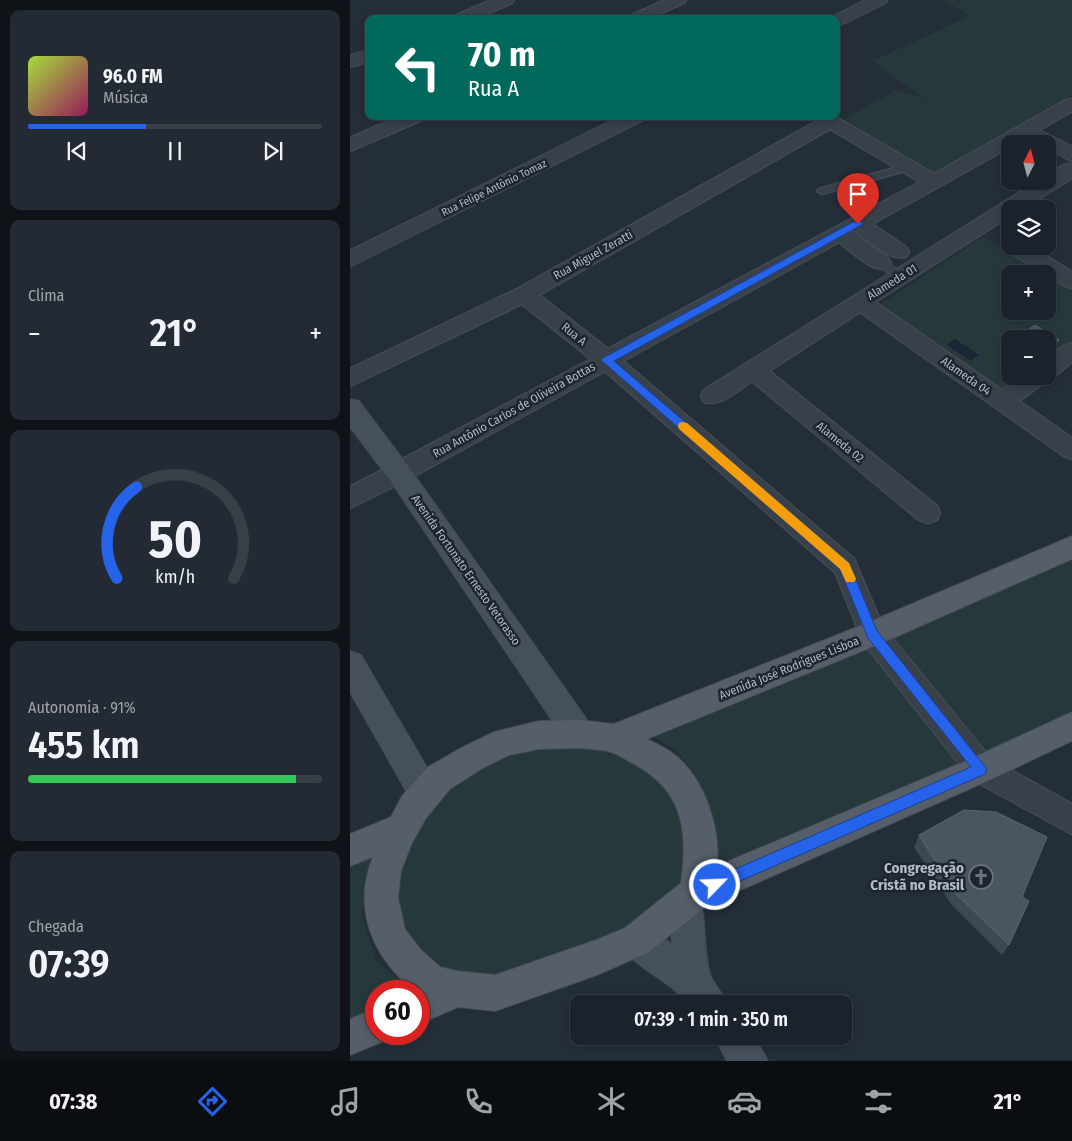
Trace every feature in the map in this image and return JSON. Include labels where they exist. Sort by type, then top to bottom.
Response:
[{"type":"main road","name":"Avenida José Rodrigues Lisboa","points":[[614,738],[872,634],[1072,547]]},
{"type":"main road","points":[[691,897],[702,851],[697,817],[680,782],[660,762],[614,738],[579,734],[539,735],[505,742],[472,758],[439,778],[414,807],[402,828],[384,871],[381,898],[389,937],[408,963],[431,982],[457,989],[496,993],[597,957],[637,940],[691,897],[981,769],[1072,726]]},
{"type":"main road","points":[[350,850],[402,828]]},
{"type":"main road","points":[[430,1001],[457,989]]},
{"type":"main road","points":[[350,1038],[365,1031]]},
{"type":"street","points":[[470,15],[506,0]]},
{"type":"street","points":[[644,15],[678,0]]},
{"type":"street","points":[[840,19],[879,0]]},
{"type":"street","points":[[350,62],[365,56]]},
{"type":"street","name":"Rua Antônio Carlos de Oliveira Bottas","points":[[350,498],[934,182],[1072,104]]},
{"type":"street","points":[[350,145],[407,120]]},
{"type":"street","name":"Rua Felipe Antônio Tomaz","points":[[350,260],[629,120]]},
{"type":"street","name":"Rua Miguel Zeratti","points":[[350,378],[524,294],[823,120]]},
{"type":"street","points":[[827,120],[934,182]]},
{"type":"street","points":[[1026,130],[1072,155]]},
{"type":"street","name":"Alameda 01","points":[[712,396],[1069,170],[1072,172]]},
{"type":"street","points":[[981,226],[1001,238]]},
{"type":"street","points":[[849,228],[899,252]]},
{"type":"street","points":[[849,228],[881,263]]},
{"type":"street","points":[[1030,255],[1072,281]]},
{"type":"street","name":"Rua A","points":[[524,294],[606,360],[845,566],[872,634],[981,769]]},
{"type":"street","name":"Alameda 04","points":[[860,302],[1072,450]]},
{"type":"street","points":[[1056,362],[1072,350]]},
{"type":"street","name":"Alameda 02","points":[[753,370],[928,513]]},
{"type":"street","points":[[1003,401],[1025,385]]},
{"type":"street","name":"Avenida Fortunato Ernesto Vetorasso","points":[[350,408],[398,473],[579,734]]},
{"type":"street","points":[[350,664],[425,794]]},
{"type":"street","points":[[981,769],[1072,820]]},
{"type":"street","points":[[691,897],[701,992]]},
{"type":"street","points":[[637,940],[701,992]]},
{"type":"street","points":[[738,1045],[749,1061]]},
{"type":"lane","points":[[822,192],[909,167]]},
{"type":"lane","points":[[899,252],[909,271]]},
{"type":"lane","points":[[881,263],[909,271]]},
{"type":"shaded area","points":[[943,0],[1072,0],[1072,96],[933,174],[844,119],[897,90],[925,99],[873,61],[970,16]]},
{"type":"shaded area","points":[[983,237],[1001,248],[1001,255],[1013,255],[1029,265],[1001,265],[1001,320],[1056,320],[1056,281],[1072,291],[1072,341],[1056,353],[1056,330],[1001,330],[1001,385],[1011,385],[1004,390],[879,305]]},
{"type":"shaded area","points":[[1072,555],[1072,715],[988,753],[889,635]]},
{"type":"shaded area","points":[[870,649],[958,763],[713,874],[712,812],[695,775],[677,751],[654,737]]},
{"type":"shaded area","points":[[580,747],[622,758],[640,767],[656,778],[668,792],[678,808],[684,828],[687,856],[682,886],[630,925],[590,942],[493,976],[437,969],[401,931],[395,898],[396,873],[412,836],[447,787],[508,754],[540,748]]},
{"type":"shaded area","points":[[375,855],[361,914],[377,961],[399,980],[365,980],[365,1016],[350,1023],[350,866]]},
{"type":"water","points":[[955,339],[979,355],[971,361],[947,345]]},
{"type":"building","points":[[1035,325],[1043,330],[1028,330]]},
{"type":"building","name":"Congregação Cristã no Brasil","points":[[964,810],[996,812],[1047,837],[1022,897],[1029,901],[1009,945],[956,894],[919,835]]},
{"type":"slow traffic","points":[[683,426],[845,566],[850,579]]},
{"type":"place","name":"Congregação Cristã no Brasil","points":[[981,877]]},
{"type":"route","points":[[715,885],[981,769],[872,634],[845,566],[606,360],[858,224]]}]
